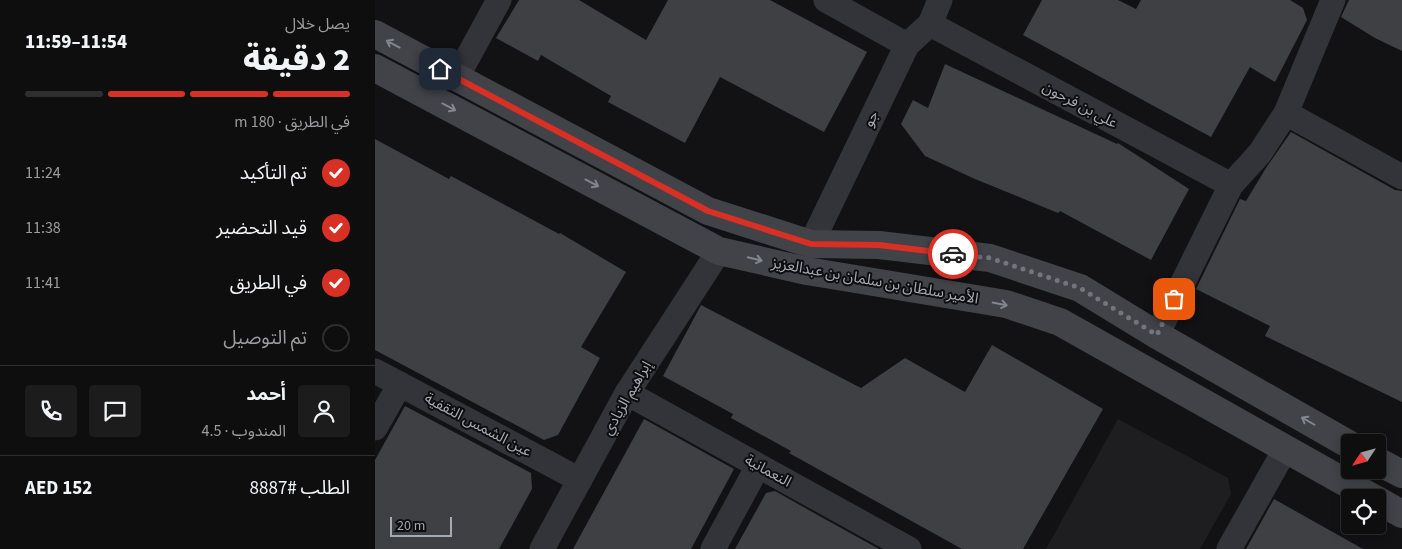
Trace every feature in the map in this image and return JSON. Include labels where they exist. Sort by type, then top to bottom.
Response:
[{"type":"street","points":[[457,77],[499,0]]},
{"type":"street","points":[[826,0],[907,45]]},
{"type":"street","name":"جو","points":[[811,244],[907,45],[930,24],[940,0]]},
{"type":"street","points":[[1157,335],[1231,185],[1260,152],[1286,113],[1333,0]]},
{"type":"street","name":"علي بن فرحون","points":[[930,24],[1231,185]]},
{"type":"street","name":"الأمير سلطان بن سلمان بن عبدالعزيز","points":[[375,34],[708,211],[811,244],[879,245],[990,258],[1080,288],[1157,335],[1341,440]]},
{"type":"street","name":"الأمير سلطان بن سلمان بن عبدالعزيز","points":[[375,68],[719,251],[807,271],[1005,304],[1059,322],[1357,489]]},
{"type":"street","points":[[1286,113],[1402,177]]},
{"type":"street","name":"إبراهيم الزيادي","points":[[543,549],[627,393],[719,251]]},
{"type":"street","name":"عين الشمس الثقفية","points":[[375,371],[580,480]]},
{"type":"street","points":[[375,428],[399,384]]},
{"type":"street","name":"النعمانية","points":[[627,393],[909,549]]},
{"type":"street","points":[[1229,549],[1285,448]]},
{"type":"street","points":[[713,549],[758,466]]},
{"type":"street","points":[[1386,466],[1402,474]]},
{"type":"street","points":[[1386,505],[1402,514]]},
{"type":"shaded area","points":[[1118,419],[1228,478],[1231,494],[1200,549],[1046,549]]},
{"type":"building","points":[[519,0],[579,0],[646,40],[668,0],[770,0],[867,52],[824,132],[720,77],[685,143],[608,102],[611,96],[541,55],[538,61],[496,38]]},
{"type":"building","points":[[1042,0],[1118,0],[1136,9],[1141,0],[1290,0],[1303,8],[1307,20],[1275,82],[1250,67],[1211,137],[1023,35]]},
{"type":"building","points":[[1349,0],[1402,0],[1402,51],[1375,38],[1341,17]]},
{"type":"building","points":[[945,64],[1118,143],[1189,189],[1151,260],[1060,211],[1058,213],[925,156],[901,124],[913,100],[928,108]]},
{"type":"building","points":[[1291,132],[1395,190],[1402,191],[1402,402],[1265,336],[1270,326],[1196,289],[1240,199],[1246,201]]},
{"type":"building","points":[[375,139],[449,179],[451,176],[560,233],[626,272],[581,347],[600,358],[558,435],[544,440],[375,350]]},
{"type":"building","points":[[701,305],[861,388],[905,358],[965,392],[992,345],[1103,409],[1023,549],[962,549],[789,453],[791,451],[731,418],[733,414],[663,376]]},
{"type":"building","points":[[405,406],[531,473],[532,489],[499,549],[375,549],[375,460]]},
{"type":"building","points":[[644,419],[734,469],[691,549],[573,549]]},
{"type":"building","points":[[775,491],[879,549],[735,549],[766,493]]},
{"type":"building","points":[[1274,499],[1363,549],[1246,549]]},
{"type":"way so far","points":[[953,254],[990,258],[1080,288],[1157,335],[1174,299]]},
{"type":"route","points":[[440,69],[708,211],[811,244],[879,245],[953,254]]}]
